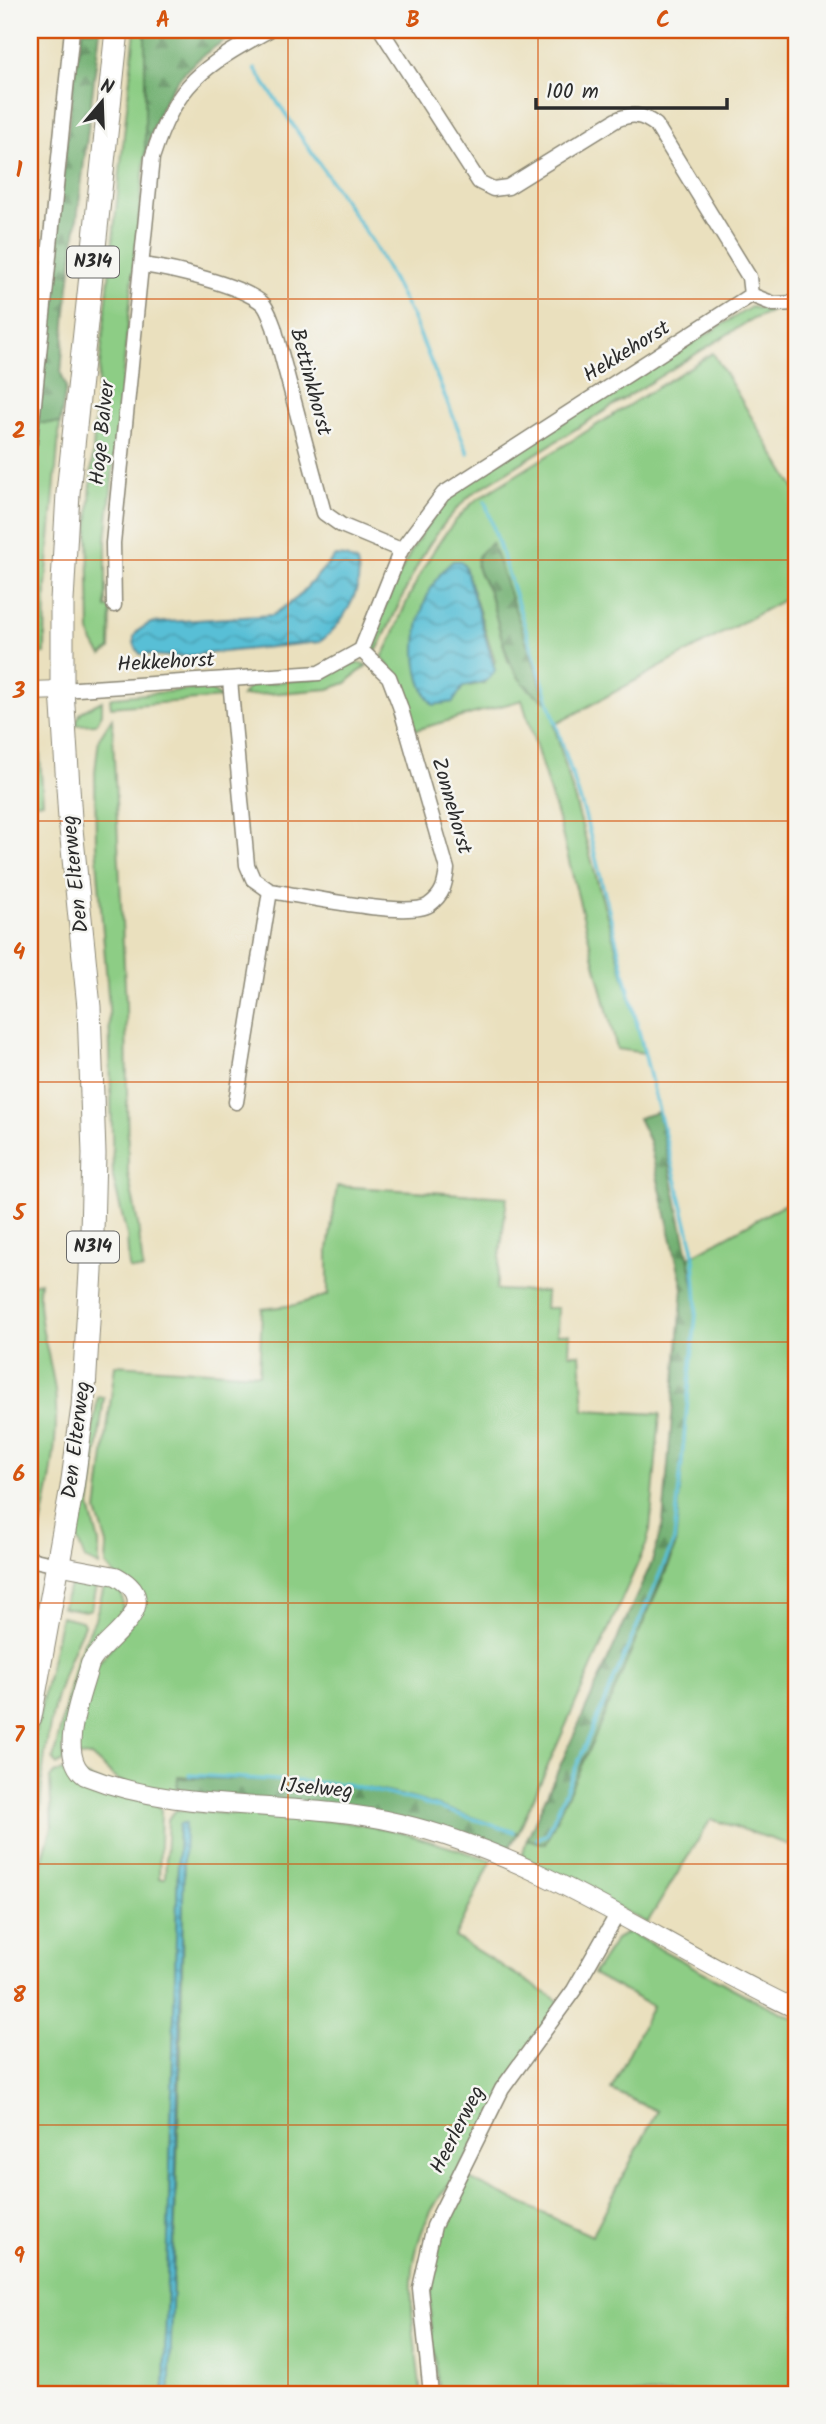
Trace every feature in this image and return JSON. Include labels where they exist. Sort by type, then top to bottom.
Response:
[{"type":"main road","name":"Den Elterweg","points":[[30,1717],[83,1407],[94,1226],[89,1007],[70,819],[62,690],[62,601],[68,493],[117,31]]},
{"type":"street","points":[[30,443],[72,30]]},
{"type":"street","name":"Hoge Balver","points":[[114,605],[113,544],[152,158],[162,125],[180,93],[202,71],[269,30]]},
{"type":"street","points":[[382,30],[479,182],[494,189],[508,187],[616,120],[631,114],[643,116],[656,125],[749,277],[751,295],[774,304],[796,303]]},
{"type":"street","name":"Bettinkhorst","points":[[143,265],[165,268],[242,292],[264,304],[274,327],[324,513],[341,525],[401,550]]},
{"type":"street","name":"Hekkehorst","points":[[62,690],[319,673],[361,650],[401,550],[443,494],[458,481],[623,380],[751,295]]},
{"type":"street","name":"Zonnehorst","points":[[270,891],[397,910],[427,907],[443,892],[447,869],[400,706],[389,677],[361,650]]},
{"type":"street","points":[[230,680],[247,865],[253,879],[270,891],[236,1102]]},
{"type":"street","points":[[30,691],[62,690]]},
{"type":"street","points":[[30,1559],[57,1565]]},
{"type":"street","name":"IJselweg","points":[[57,1565],[116,1576],[124,1581],[135,1596],[134,1613],[129,1623],[98,1651],[90,1664],[70,1751],[74,1766],[85,1776],[129,1791],[188,1803],[311,1810],[397,1822],[512,1859],[796,2009]]},
{"type":"street","name":"Heerlerweg","points":[[431,2394],[420,2288],[433,2226],[502,2089],[575,1990],[618,1913]]},
{"type":"green space","points":[[83,30],[100,30],[66,311],[61,373],[66,387],[60,423],[36,423],[75,67]]},
{"type":"green space","points":[[135,30],[145,30],[145,157],[106,540],[106,608],[111,608],[110,649],[102,655],[93,643],[90,632],[88,532],[96,402]]},
{"type":"green space","points":[[145,30],[223,30],[229,38],[195,62],[172,87],[157,118],[145,157]]},
{"type":"green space","points":[[751,307],[772,311],[749,321],[473,493],[454,511],[427,548],[376,652],[371,638],[390,594],[423,532],[451,496],[469,480]]},
{"type":"green space","points":[[713,353],[796,491],[796,593],[554,725],[645,1053],[617,1049],[560,826],[522,700],[415,730],[399,681],[382,657],[426,563],[453,524],[476,500]],"holes":[[[491,543],[547,701],[508,661],[488,588],[476,565]],[[465,567],[495,661],[484,683],[463,687]]]},
{"type":"green space","points":[[36,423],[60,423],[46,586],[45,654],[35,654],[30,674],[30,477]]},
{"type":"green space","points":[[492,543],[547,701],[522,682],[513,669],[502,641],[490,594],[477,568],[479,554]]},
{"type":"green space","points":[[356,663],[367,665],[346,683],[329,689],[242,696],[250,685],[326,677],[342,666]]},
{"type":"green space","points":[[208,688],[222,698],[111,707],[110,699],[114,697]]},
{"type":"green space","points":[[102,701],[102,713],[96,724],[75,725],[81,712]]},
{"type":"green space","points":[[30,705],[37,711],[43,802],[34,803],[30,758]]},
{"type":"green space","points":[[112,718],[126,1005],[128,1174],[138,1224],[143,1270],[129,1269],[127,1236],[113,1177],[109,1008],[96,845],[95,772],[99,738]]},
{"type":"green space","points":[[658,1112],[697,1299],[675,1547],[600,1725],[545,1844],[527,1839],[652,1562],[663,1523],[683,1288],[649,1141],[638,1118]]},
{"type":"green space","points":[[337,1186],[507,1197],[496,1290],[546,1292],[545,1308],[558,1308],[557,1334],[570,1334],[569,1354],[580,1354],[584,1410],[660,1414],[650,1530],[646,1545],[518,1833],[414,1799],[328,1784],[179,1777],[177,1795],[119,1781],[91,1756],[77,1757],[77,1745],[94,1669],[142,1608],[106,1565],[107,1544],[97,1511],[115,1365],[259,1374],[262,1309],[295,1305],[328,1295],[328,1250]]},
{"type":"green space","points":[[796,1198],[796,1847],[711,1819],[647,1923],[522,1856],[527,1839],[545,1843],[672,1558],[697,1299],[689,1257]]},
{"type":"green space","points":[[40,1282],[40,1312],[55,1389],[56,1425],[49,1489],[30,1574],[30,1284]]},
{"type":"green space","points":[[98,1397],[104,1397],[90,1507],[99,1543],[99,1566],[85,1559],[77,1531]]},
{"type":"green space","points":[[89,1576],[98,1577],[91,1609],[85,1611],[62,1607],[71,1584]]},
{"type":"green space","points":[[106,1580],[120,1588],[122,1613],[112,1633],[81,1670],[69,1715],[64,1760],[57,1765],[53,1760],[76,1660],[95,1619]]},
{"type":"green space","points":[[61,1616],[82,1621],[84,1625],[69,1660],[52,1715],[43,1771],[38,1835],[30,1873],[30,1757]]},
{"type":"green space","points":[[69,1770],[157,1804],[161,1810],[159,1878],[165,1878],[168,1819],[176,1810],[344,1822],[393,1830],[492,1860],[455,1937],[562,2003],[454,2178],[435,2204],[423,2229],[415,2255],[412,2281],[414,2335],[421,2394],[169,2394],[181,2050],[184,1823],[179,1824],[164,2394],[30,2394],[30,1902],[52,1827],[50,1778],[54,1773]]},
{"type":"green space","points":[[178,1777],[298,1781],[357,1787],[415,1799],[518,1833],[508,1850],[438,1827],[177,1795]]},
{"type":"green space","points":[[629,1932],[751,1998],[796,2019],[796,2394],[439,2394],[430,2289],[441,2237],[465,2177],[592,2236],[657,2111],[611,2090],[652,2006],[593,1974],[616,1939]]},
{"type":"water","points":[[335,556],[346,557],[357,563],[358,584],[343,617],[320,642],[174,657],[140,654],[134,644],[137,632],[151,623],[273,615],[298,597]]},
{"type":"water","points":[[453,561],[461,561],[465,567],[495,670],[486,681],[463,687],[453,702],[433,705],[423,689],[418,671],[418,630],[430,591],[440,574]]},
{"type":"water","points":[[185,1823],[170,2379],[169,2394],[164,2394],[179,1824]]},
{"type":"waterway","points":[[255,69],[373,243],[413,318],[468,453]]},
{"type":"waterway","points":[[485,501],[585,815],[693,1248],[697,1304],[674,1541],[547,1834],[537,1839]]},
{"type":"waterway","points":[[189,1775],[345,1784],[417,1801],[514,1832]]}]
